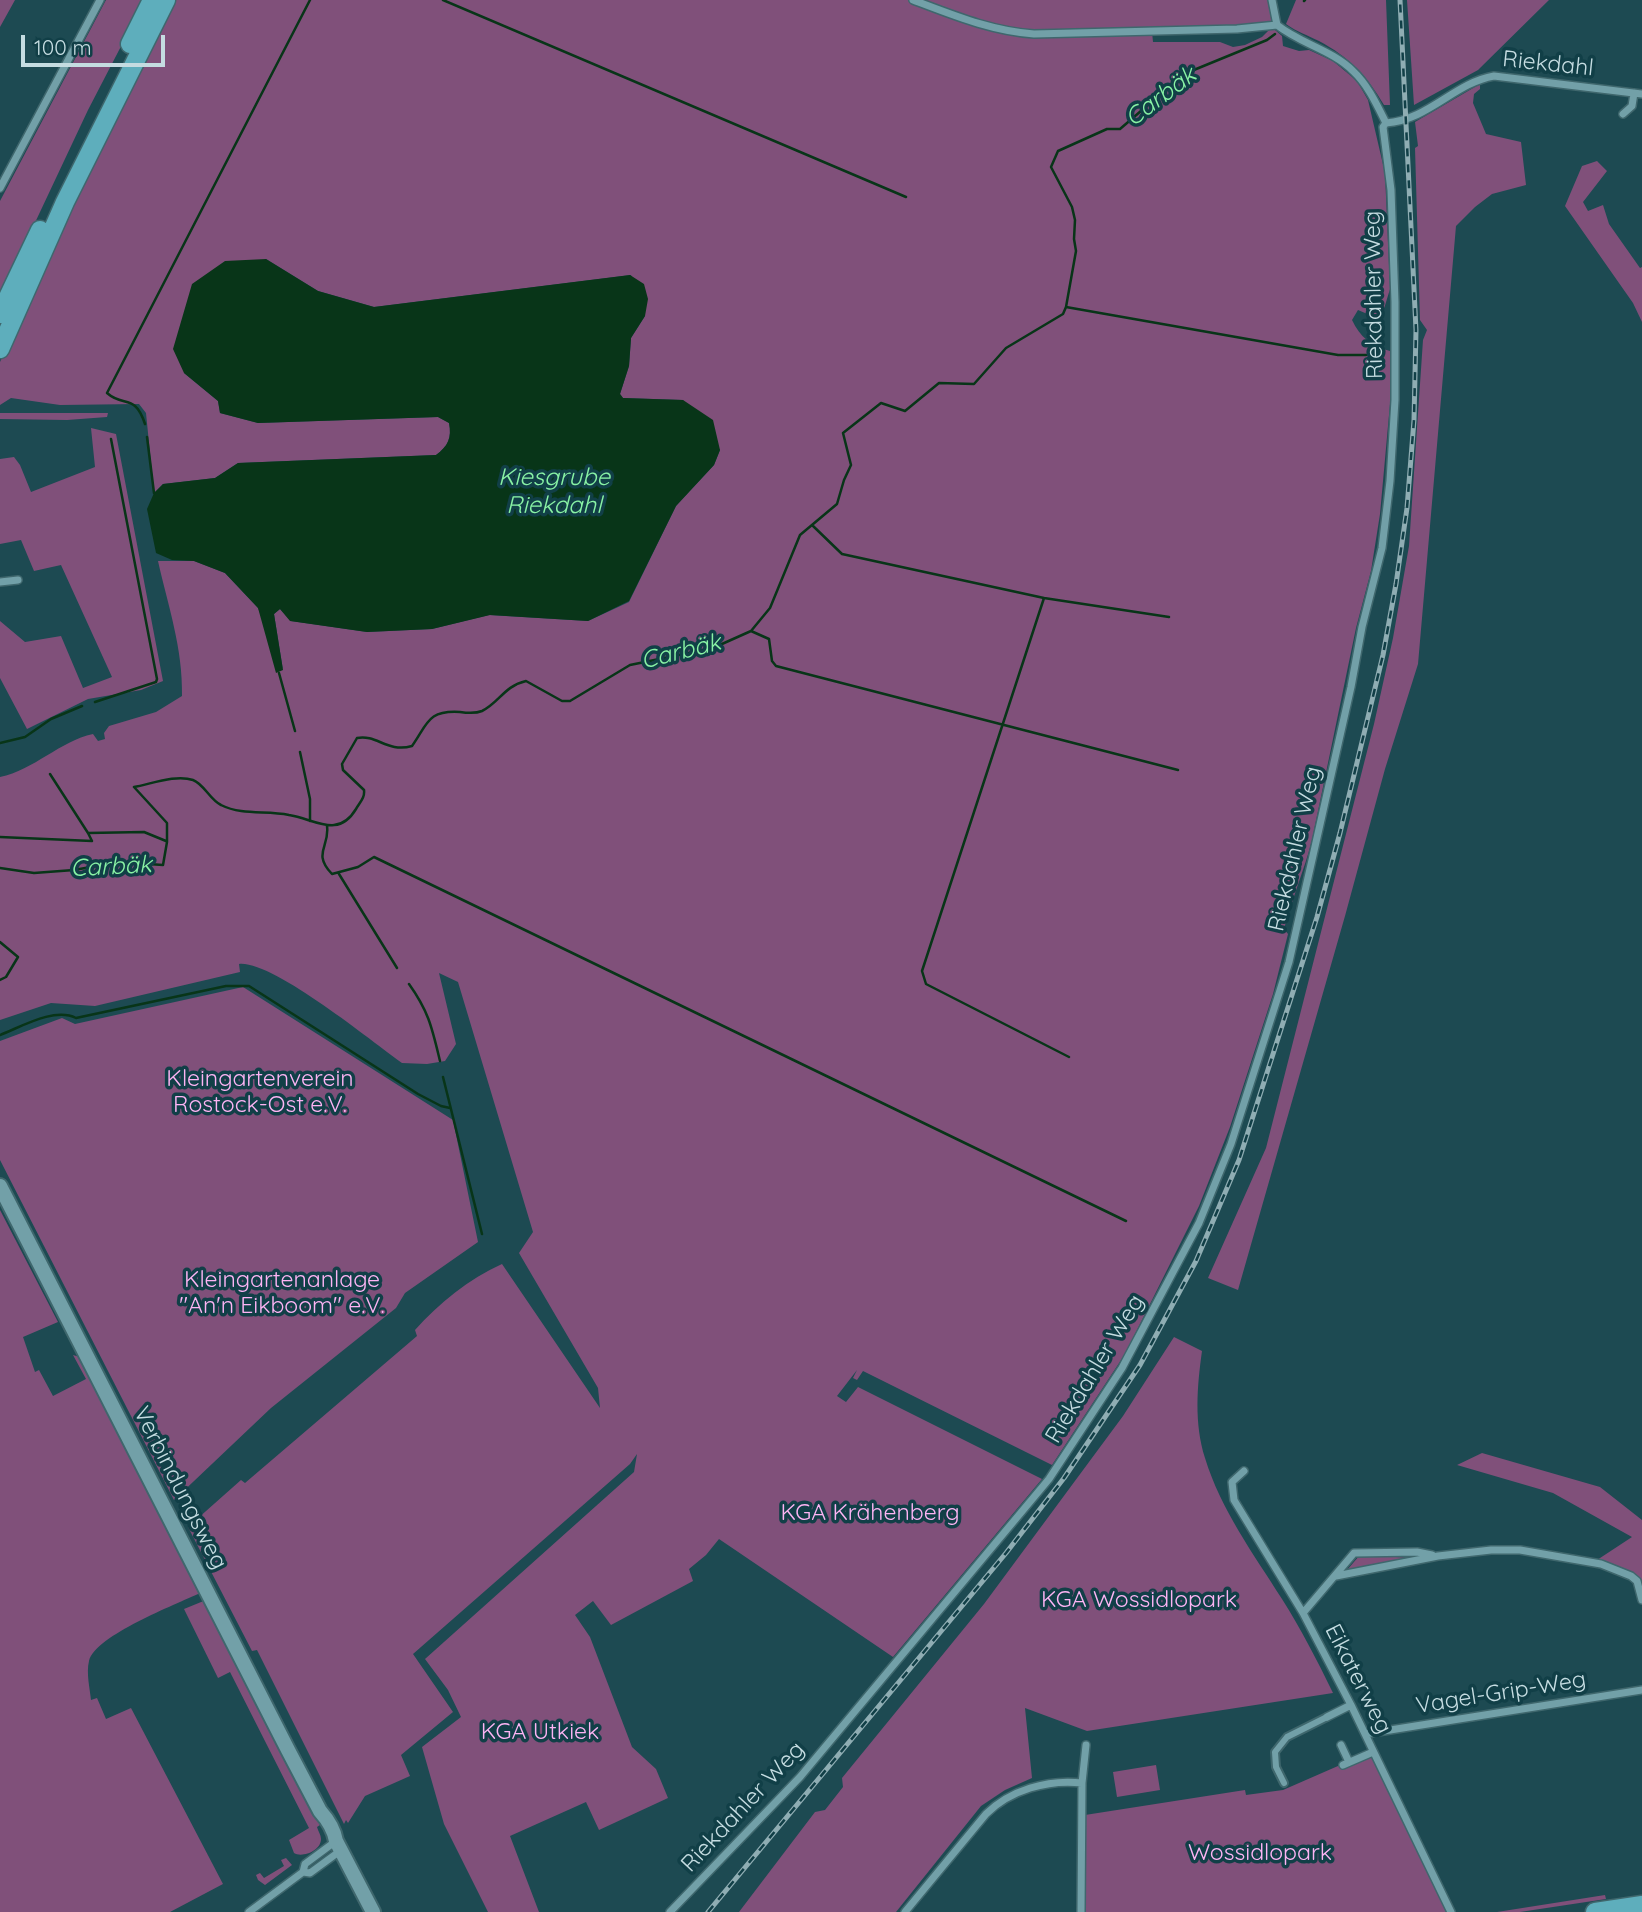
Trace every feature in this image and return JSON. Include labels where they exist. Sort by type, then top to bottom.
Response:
[{"type":"main road","points":[[0,314],[152,0]]},
{"type":"main road","points":[[0,349],[65,202],[166,0]]},
{"type":"main road","name":"Verbindungsweg","points":[[0,1186],[320,1811],[323,1822],[373,1912]]},
{"type":"main road","points":[[1595,1912],[1642,1905]]},
{"type":"street","points":[[0,188],[100,0]]},
{"type":"street","points":[[913,0],[982,25],[1011,33],[1034,34],[1237,29],[1278,25],[1272,0]]},
{"type":"street","name":"Riekdahler Weg","points":[[670,1912],[800,1777],[1049,1479],[1122,1368],[1203,1214],[1231,1144],[1289,962],[1362,627],[1382,548],[1390,481],[1395,372],[1394,239],[1383,127],[1386,123],[1369,92],[1353,71],[1327,54],[1290,36],[1278,25]]},
{"type":"street","name":"Riekdahl","points":[[1386,123],[1405,121],[1426,112],[1474,82],[1494,76],[1638,93],[1632,106],[1623,114]]},
{"type":"street","points":[[0,582],[18,580]]},
{"type":"street","name":"Eikaterweg","points":[[1244,1471],[1232,1482],[1234,1500],[1303,1613],[1351,1705],[1450,1911]]},
{"type":"street","points":[[1336,1576],[1438,1556],[1491,1550],[1520,1550],[1601,1564],[1631,1576],[1637,1581],[1642,1600]]},
{"type":"street","points":[[1303,1613],[1354,1553],[1417,1552],[1438,1556]]},
{"type":"street","name":"Vagel-Grip-Weg","points":[[1365,1734],[1642,1690]]},
{"type":"street","points":[[1284,1783],[1276,1767],[1275,1752],[1287,1737],[1351,1705]]},
{"type":"street","points":[[1081,1912],[1082,1783],[1086,1745]]},
{"type":"street","points":[[1341,1745],[1346,1763],[1373,1752]]},
{"type":"street","points":[[905,1912],[986,1814],[1002,1801],[1031,1788],[1062,1782],[1082,1783]]},
{"type":"street","points":[[252,1910],[303,1872],[305,1864],[338,1846]]},
{"type":"green space","points":[[0,0],[15,0],[0,27]]},
{"type":"green space","points":[[106,0],[145,0],[88,110],[0,297],[0,201]]},
{"type":"green space","points":[[171,0],[1271,0],[1277,25],[1152,32],[1153,42],[1220,42],[1233,47],[1245,45],[1262,37],[1269,30],[1275,30],[1282,36],[1283,46],[1299,51],[1309,50],[1333,61],[1357,81],[1368,100],[1385,173],[1390,289],[1383,312],[1372,316],[1358,310],[1352,320],[1367,340],[1390,351],[1391,393],[1380,514],[1371,571],[1356,628],[1312,840],[1284,929],[1288,934],[1273,994],[1230,1127],[1199,1206],[1125,1354],[1052,1465],[863,1371],[857,1380],[853,1378],[857,1370],[837,1396],[846,1402],[858,1387],[1042,1479],[893,1657],[719,1539],[706,1555],[689,1569],[693,1581],[611,1625],[593,1601],[575,1615],[590,1637],[632,1747],[656,1769],[668,1798],[599,1830],[586,1802],[510,1836],[539,1912],[488,1912],[444,1824],[422,1747],[461,1717],[448,1690],[425,1659],[634,1472],[637,1454],[630,1464],[413,1654],[453,1712],[401,1755],[410,1776],[365,1796],[348,1823],[346,1820],[344,1824],[257,1650],[252,1651],[188,1527],[241,1480],[245,1483],[417,1336],[415,1330],[444,1301],[466,1284],[502,1264],[600,1408],[598,1388],[519,1253],[533,1232],[458,982],[439,973],[456,1044],[445,1061],[427,1064],[402,1063],[297,988],[254,966],[239,964],[240,972],[95,1006],[51,1003],[0,1020],[0,777],[24,768],[81,738],[93,734],[98,741],[105,739],[104,733],[109,726],[156,712],[182,696],[177,644],[158,561],[194,561],[225,573],[258,608],[283,670],[274,614],[280,609],[291,621],[367,632],[432,629],[489,615],[588,621],[629,602],[676,506],[714,465],[720,450],[683,400],[623,398],[620,394],[629,366],[631,338],[645,316],[631,275],[374,307],[318,291],[266,259],[184,373],[218,401],[220,413],[258,423],[438,417],[449,423],[450,433],[446,445],[436,455],[238,463],[215,478],[163,484],[154,493],[146,413],[139,404],[60,405],[11,398],[0,405],[0,362],[26,302]]},
{"type":"green space","points":[[1296,0],[1386,0],[1390,105],[1384,105],[1364,76],[1348,61],[1319,41],[1286,24]]},
{"type":"green space","points":[[1407,0],[1549,0],[1478,70],[1414,105]]},
{"type":"green space","points":[[1480,84],[1480,89],[1474,94],[1473,103],[1486,134],[1521,142],[1526,185],[1492,194],[1456,226],[1418,664],[1385,769],[1238,1290],[1208,1278],[1266,1148],[1374,724],[1409,546],[1423,340],[1427,330],[1420,320],[1415,148],[1418,146],[1415,122]]},
{"type":"green space","points":[[1597,161],[1607,171],[1583,202],[1588,211],[1603,205],[1609,224],[1640,268],[1642,267],[1642,322],[1633,303],[1565,206],[1582,166]]},
{"type":"green space","points":[[0,413],[108,413],[107,417],[67,420],[0,419]]},
{"type":"green space","points":[[91,428],[116,434],[163,681],[141,690],[88,699],[27,729],[0,678],[0,621],[25,642],[61,636],[83,688],[112,677],[61,565],[34,571],[21,540],[0,544],[0,459],[14,457],[31,492],[95,467]]},
{"type":"green space","points":[[243,987],[453,1120],[478,1242],[405,1293],[396,1308],[271,1408],[174,1500],[0,1160],[0,1041],[62,1018],[75,1024]]},
{"type":"green space","points":[[0,1210],[58,1322],[23,1337],[35,1372],[39,1370],[53,1396],[86,1379],[73,1355],[83,1358],[200,1593],[121,1631],[95,1651],[88,1666],[91,1700],[97,1698],[106,1719],[131,1708],[223,1884],[170,1912],[0,1912]]},
{"type":"green space","name":"KGA Wossidlopark","points":[[1174,1337],[1202,1351],[1198,1391],[1199,1432],[1205,1458],[1220,1496],[1296,1622],[1333,1693],[1087,1731],[1025,1708],[1032,1778],[1005,1790],[981,1806],[896,1912],[739,1912],[815,1812],[825,1810],[843,1787],[842,1778],[984,1604],[1123,1416]]},
{"type":"green space","points":[[1482,1453],[1600,1487],[1642,1520],[1642,1600],[1637,1581],[1597,1560],[1632,1537],[1553,1493],[1457,1465]]},
{"type":"green space","points":[[1360,1555],[1414,1558],[1347,1570]]},
{"type":"green space","points":[[206,1600],[320,1825],[317,1827],[320,1843],[310,1852],[302,1855],[294,1853],[289,1840],[309,1828],[230,1672],[218,1678],[184,1609]]},
{"type":"green space","name":"Wossidlopark","points":[[1370,1752],[1446,1912],[1083,1912],[1085,1815],[1245,1790],[1246,1795],[1283,1790]]},
{"type":"green space","points":[[1156,1765],[1160,1790],[1117,1797],[1113,1772]]},
{"type":"green space","points":[[286,1858],[292,1865],[265,1885],[258,1880],[256,1875],[260,1873],[264,1878],[284,1866],[281,1860]]},
{"type":"green space","points":[[1605,1895],[1606,1899],[1520,1912],[1497,1912]]},
{"type":"water","name":"Kiesgrube Riekdahl","points":[[266,259],[318,291],[374,307],[630,275],[644,284],[648,299],[645,316],[631,338],[629,366],[620,394],[623,398],[683,400],[713,420],[720,450],[714,465],[676,506],[629,601],[588,621],[490,615],[432,629],[367,632],[290,621],[280,609],[274,614],[283,670],[276,673],[258,608],[225,573],[194,561],[172,560],[156,553],[147,509],[154,493],[163,484],[215,478],[238,463],[436,455],[446,445],[450,433],[449,423],[438,417],[258,423],[220,413],[218,401],[184,373],[173,349],[192,284],[225,261]]},
{"type":"waterway","points":[[145,424],[137,408],[107,393],[310,0]]},
{"type":"waterway","points":[[443,0],[906,197]]},
{"type":"waterway","name":"Carbäk","points":[[0,868],[34,873],[74,870],[119,862],[163,865],[167,823],[134,787],[171,779],[193,780],[217,803],[229,808],[289,815],[325,825],[342,823],[349,818],[364,795],[364,790],[343,770],[342,764],[357,738],[364,737],[396,747],[412,746],[435,716],[449,712],[477,713],[493,704],[518,683],[526,681],[562,701],[570,701],[630,665],[713,648],[751,631],[770,608],[800,535],[837,504],[851,465],[843,433],[881,403],[905,411],[939,383],[974,384],[1006,348],[1063,314],[1076,251],[1072,207],[1051,167],[1058,151],[1107,129],[1120,129],[1184,74],[1267,40],[1275,34]]},
{"type":"waterway","points":[[1066,307],[1338,355],[1366,355]]},
{"type":"waterway","points":[[147,437],[154,493]]},
{"type":"waterway","points":[[95,702],[156,682],[157,679],[111,439]]},
{"type":"waterway","points":[[812,525],[842,554],[1044,598],[922,971],[926,984],[1069,1057]]},
{"type":"waterway","points":[[1044,598],[1169,617]]},
{"type":"waterway","points":[[751,631],[769,639],[772,661],[776,666],[1178,770]]},
{"type":"waterway","points":[[279,673],[295,731]]},
{"type":"waterway","points":[[0,743],[25,737],[51,719],[82,706]]},
{"type":"waterway","points":[[300,752],[310,799],[310,821]]},
{"type":"waterway","points":[[50,774],[88,833],[144,832],[166,841]]},
{"type":"waterway","points":[[327,826],[322,855],[332,874],[358,867],[374,857],[1126,1221]]},
{"type":"waterway","points":[[0,837],[92,841],[88,833]]},
{"type":"waterway","points":[[339,874],[397,968]]},
{"type":"waterway","points":[[0,942],[18,957],[6,977],[0,980]]},
{"type":"waterway","points":[[409,984],[429,1021],[440,1061]]},
{"type":"waterway","points":[[0,1035],[48,1016],[67,1015],[76,1018],[226,986],[249,986],[418,1094],[450,1108]]},
{"type":"waterway","points":[[443,1077],[482,1234]]},
{"type":"railway","points":[[708,1912],[1006,1553],[1064,1478],[1140,1365],[1196,1261],[1239,1160],[1317,917],[1340,833],[1383,655],[1407,508],[1414,420],[1416,330],[1400,0]]},
{"type":"park label","name":"Kleingartenverein Rostock-Ost e.V.","points":[[260,1092]]},
{"type":"park label","name":"Kleingartenanlage \"An'n Eikboom\" e.V.","points":[[282,1293]]},
{"type":"park label","name":"KGA Krähenberg","points":[[870,1513]]},
{"type":"park label","name":"KGA Utkiek","points":[[540,1732]]}]
